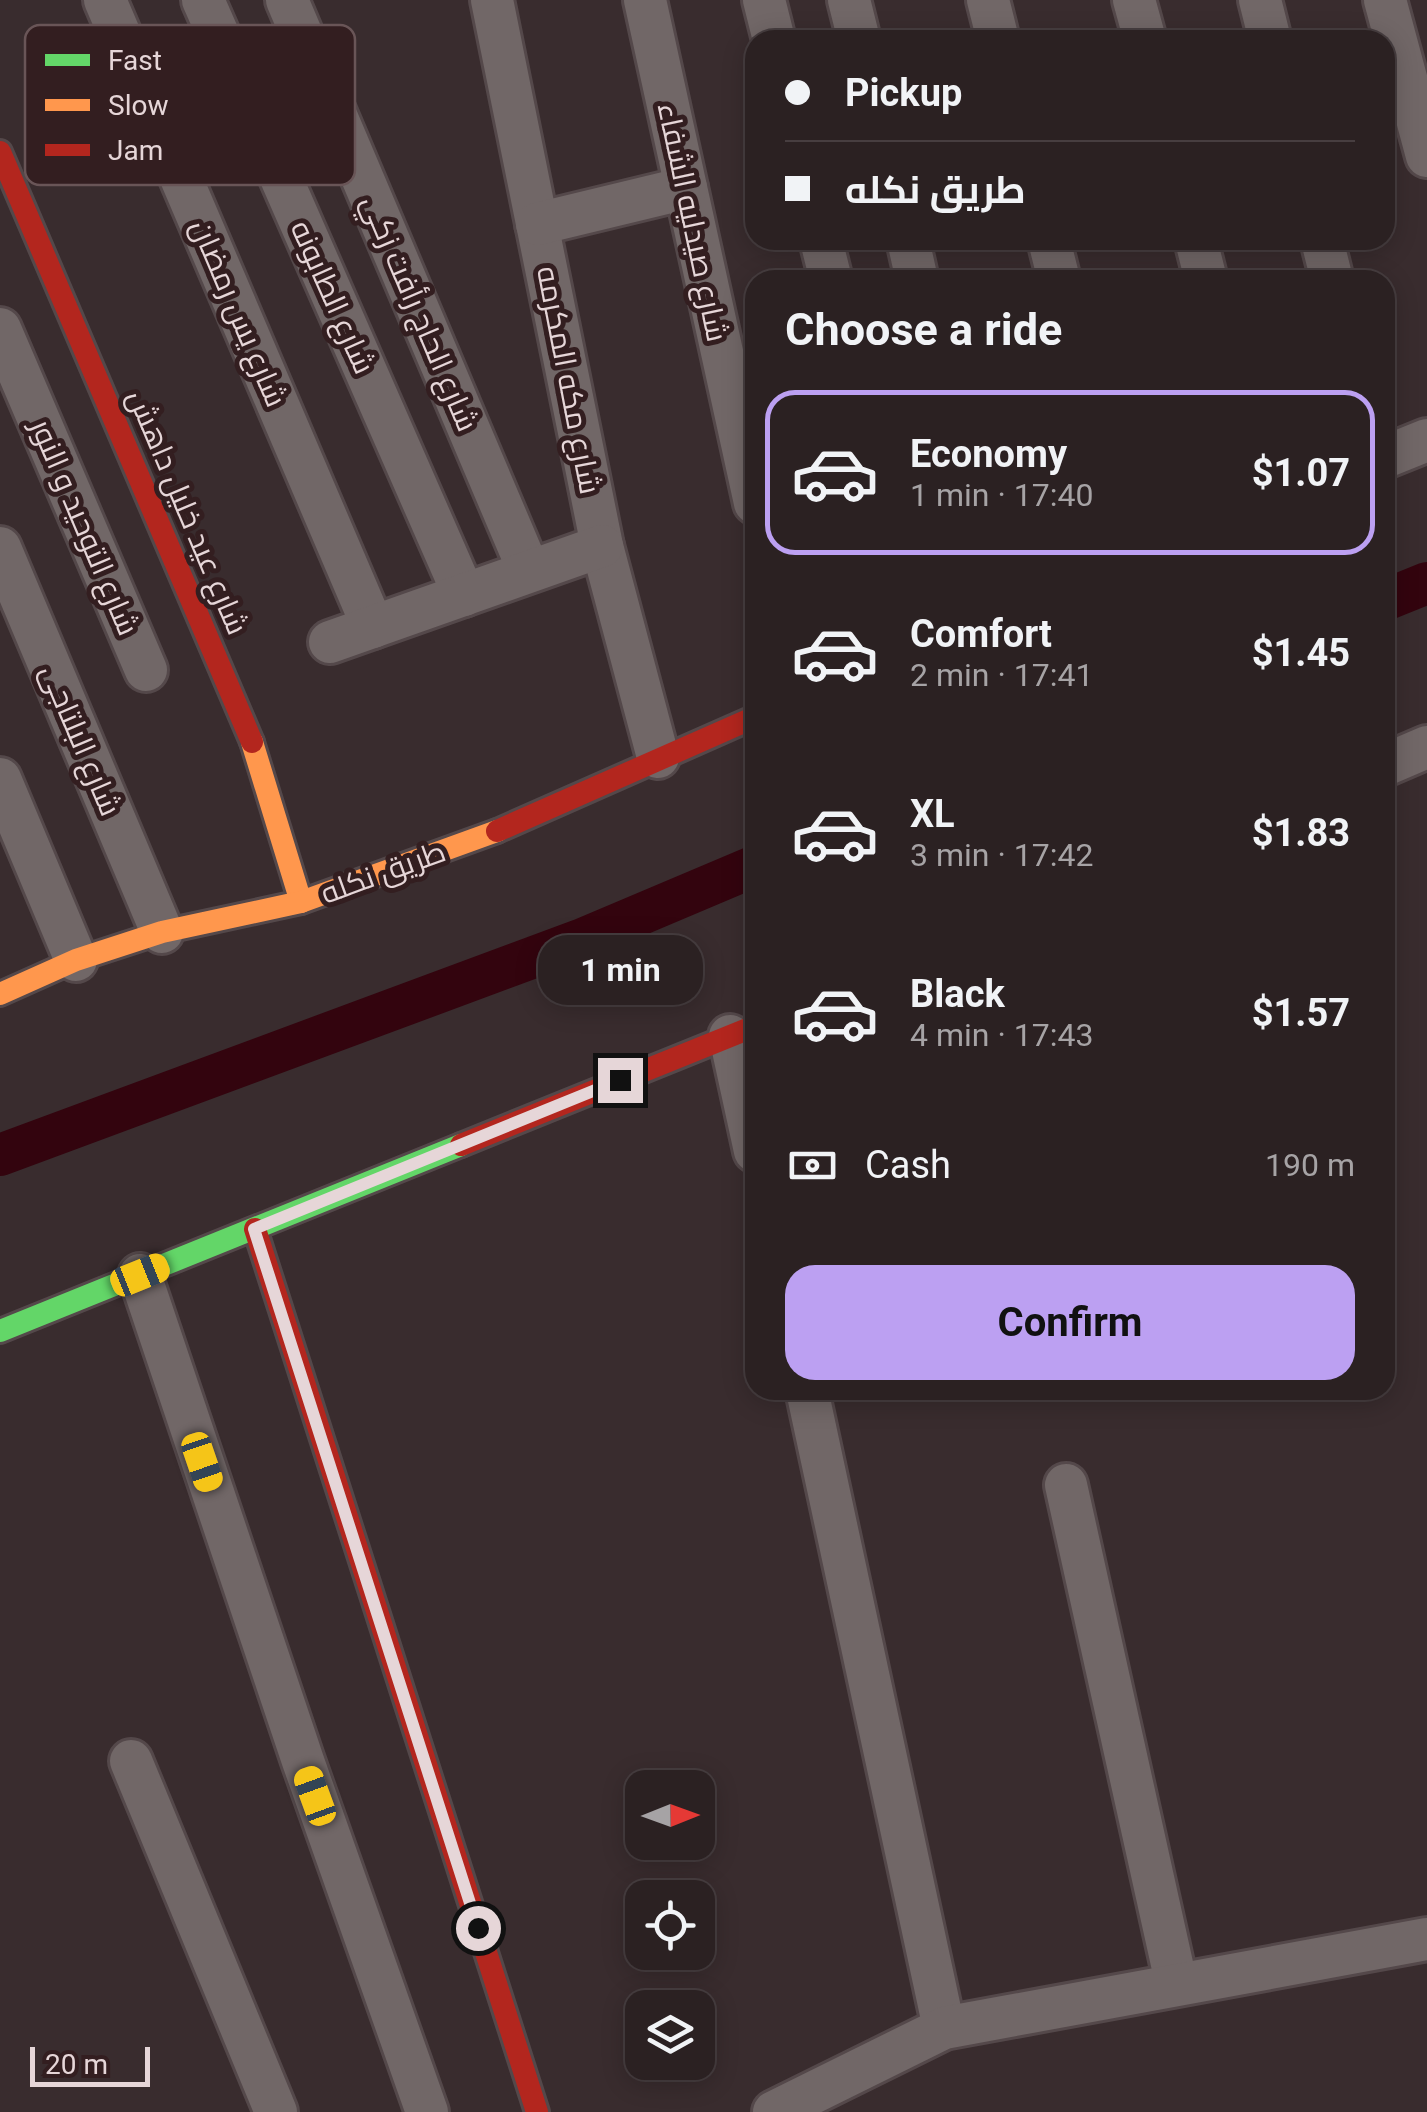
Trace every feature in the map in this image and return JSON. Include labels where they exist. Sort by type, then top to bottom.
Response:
[{"type":"street","name":"شارع يس رمضان","points":[[105,0],[116,25]]},
{"type":"street","name":"شارع الطابونه","points":[[203,0],[214,25]]},
{"type":"street","name":"شارع الحاج رأفت زكي","points":[[287,0],[298,25]]},
{"type":"street","name":"شارع مكه المكرمه","points":[[492,0],[602,546],[658,757]]},
{"type":"street","name":"شارع صيدليه الشفاء","points":[[645,0],[745,456]]},
{"type":"street","points":[[764,0],[772,30]]},
{"type":"street","points":[[849,0],[856,30]]},
{"type":"street","points":[[988,0],[996,30]]},
{"type":"street","points":[[1134,0],[1142,30]]},
{"type":"street","points":[[1260,0],[1268,30]]},
{"type":"street","points":[[1385,0],[1393,30]]},
{"type":"street","points":[[1395,37],[1427,156]]},
{"type":"street","name":"شارع عيد خليل داهش","points":[[0,152],[226,675],[255,750],[301,902]]},
{"type":"street","name":"شارع الحاج رأفت زكي","points":[[355,160],[529,571]]},
{"type":"street","name":"شارع يس رمضان","points":[[184,185],[373,626]]},
{"type":"street","name":"شارع الطابونه","points":[[284,185],[464,595]]},
{"type":"street","points":[[537,224],[686,188]]},
{"type":"street","name":"شارع التوحيد و النور","points":[[0,329],[146,670]]},
{"type":"street","points":[[1395,453],[1427,440]]},
{"type":"street","points":[[330,642],[602,546]]},
{"type":"street","name":"شارع البلتاجى","points":[[0,548],[162,932]]},
{"type":"street","name":"طريق نكله","points":[[0,994],[76,960],[162,932],[301,902],[488,834],[745,722]]},
{"type":"street","points":[[1395,760],[1427,746]]},
{"type":"street","points":[[0,779],[76,960]]},
{"type":"street","points":[[0,1330],[743,1031]]},
{"type":"street","points":[[254,1229],[537,2112]]},
{"type":"street","points":[[140,1275],[303,1761],[427,2112]]},
{"type":"street","points":[[808,1400],[944,2028]]},
{"type":"street","points":[[1066,1485],[1176,1982]]},
{"type":"street","points":[[131,1761],[276,2112]]},
{"type":"street","points":[[774,2112],[944,2028],[1176,1982],[1427,1939]]},
{"type":"waterway","points":[[1395,596],[1427,583]]},
{"type":"waterway","points":[[0,1155],[580,940],[745,870]]},
{"type":"traffic: fast","points":[[0,1331],[461,1145]]},
{"type":"traffic: slow","points":[[252,742],[301,902]]},
{"type":"traffic: slow","points":[[0,994],[76,960],[162,932],[301,902],[497,831]]},
{"type":"traffic: jam","points":[[0,152],[252,742]]},
{"type":"traffic: jam","points":[[497,831],[745,721]]},
{"type":"traffic: jam","points":[[461,1145],[745,1030]]},
{"type":"traffic: jam","points":[[255,1229],[537,2112]]},
{"type":"route","points":[[478,1928],[254,1229],[620,1080]]}]
